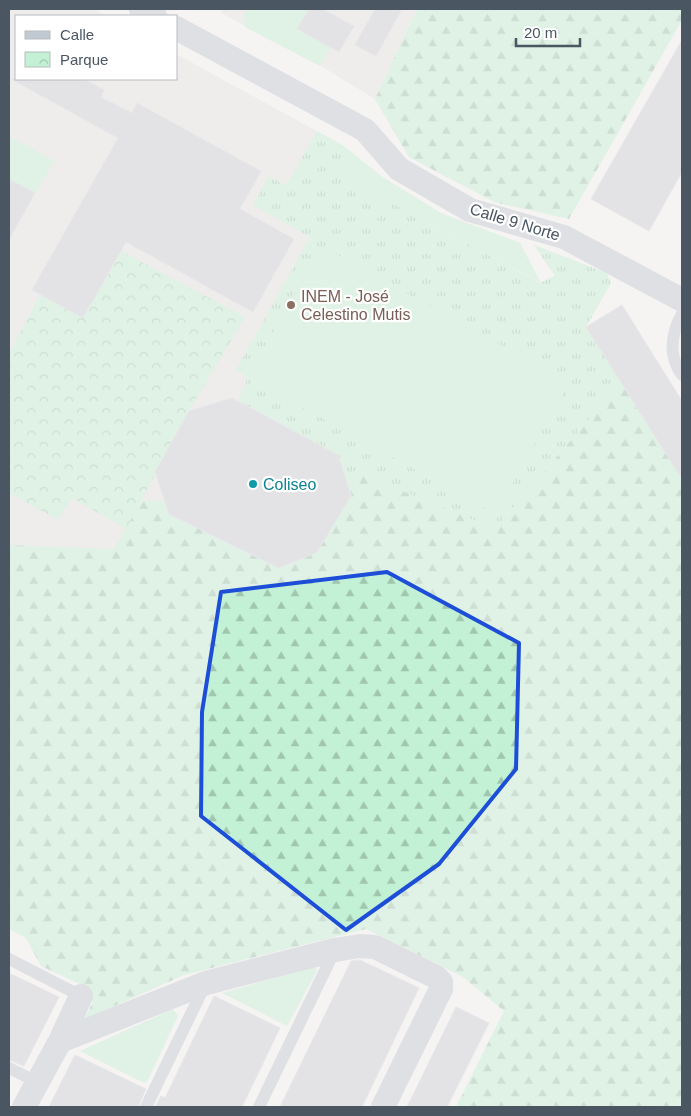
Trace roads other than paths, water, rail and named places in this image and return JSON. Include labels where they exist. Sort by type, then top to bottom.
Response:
[{"type":"street","points":[[141,9],[153,15]]},
{"type":"street","name":"Calle 9 Norte","points":[[178,29],[365,130],[398,169],[470,210],[564,237],[682,300]]},
{"type":"street","points":[[60,1041],[206,983],[335,950],[360,946],[375,947],[436,977],[441,982],[441,989],[383,1107]]},
{"type":"street","points":[[24,1107],[60,1041],[80,996]]},
{"type":"lane","points":[[682,314],[674,328],[672,350],[676,366],[682,375]]},
{"type":"lane","points":[[260,1107],[335,950]]},
{"type":"lane","points":[[9,960],[80,996]]},
{"type":"lane","points":[[146,1107],[206,983]]},
{"type":"lane","points":[[9,1068],[37,1082]]},
{"type":"place","name":"INEM - José Celestino Mutis","points":[[291,305]]},
{"type":"place","name":"Coliseo","points":[[253,484]]}]
